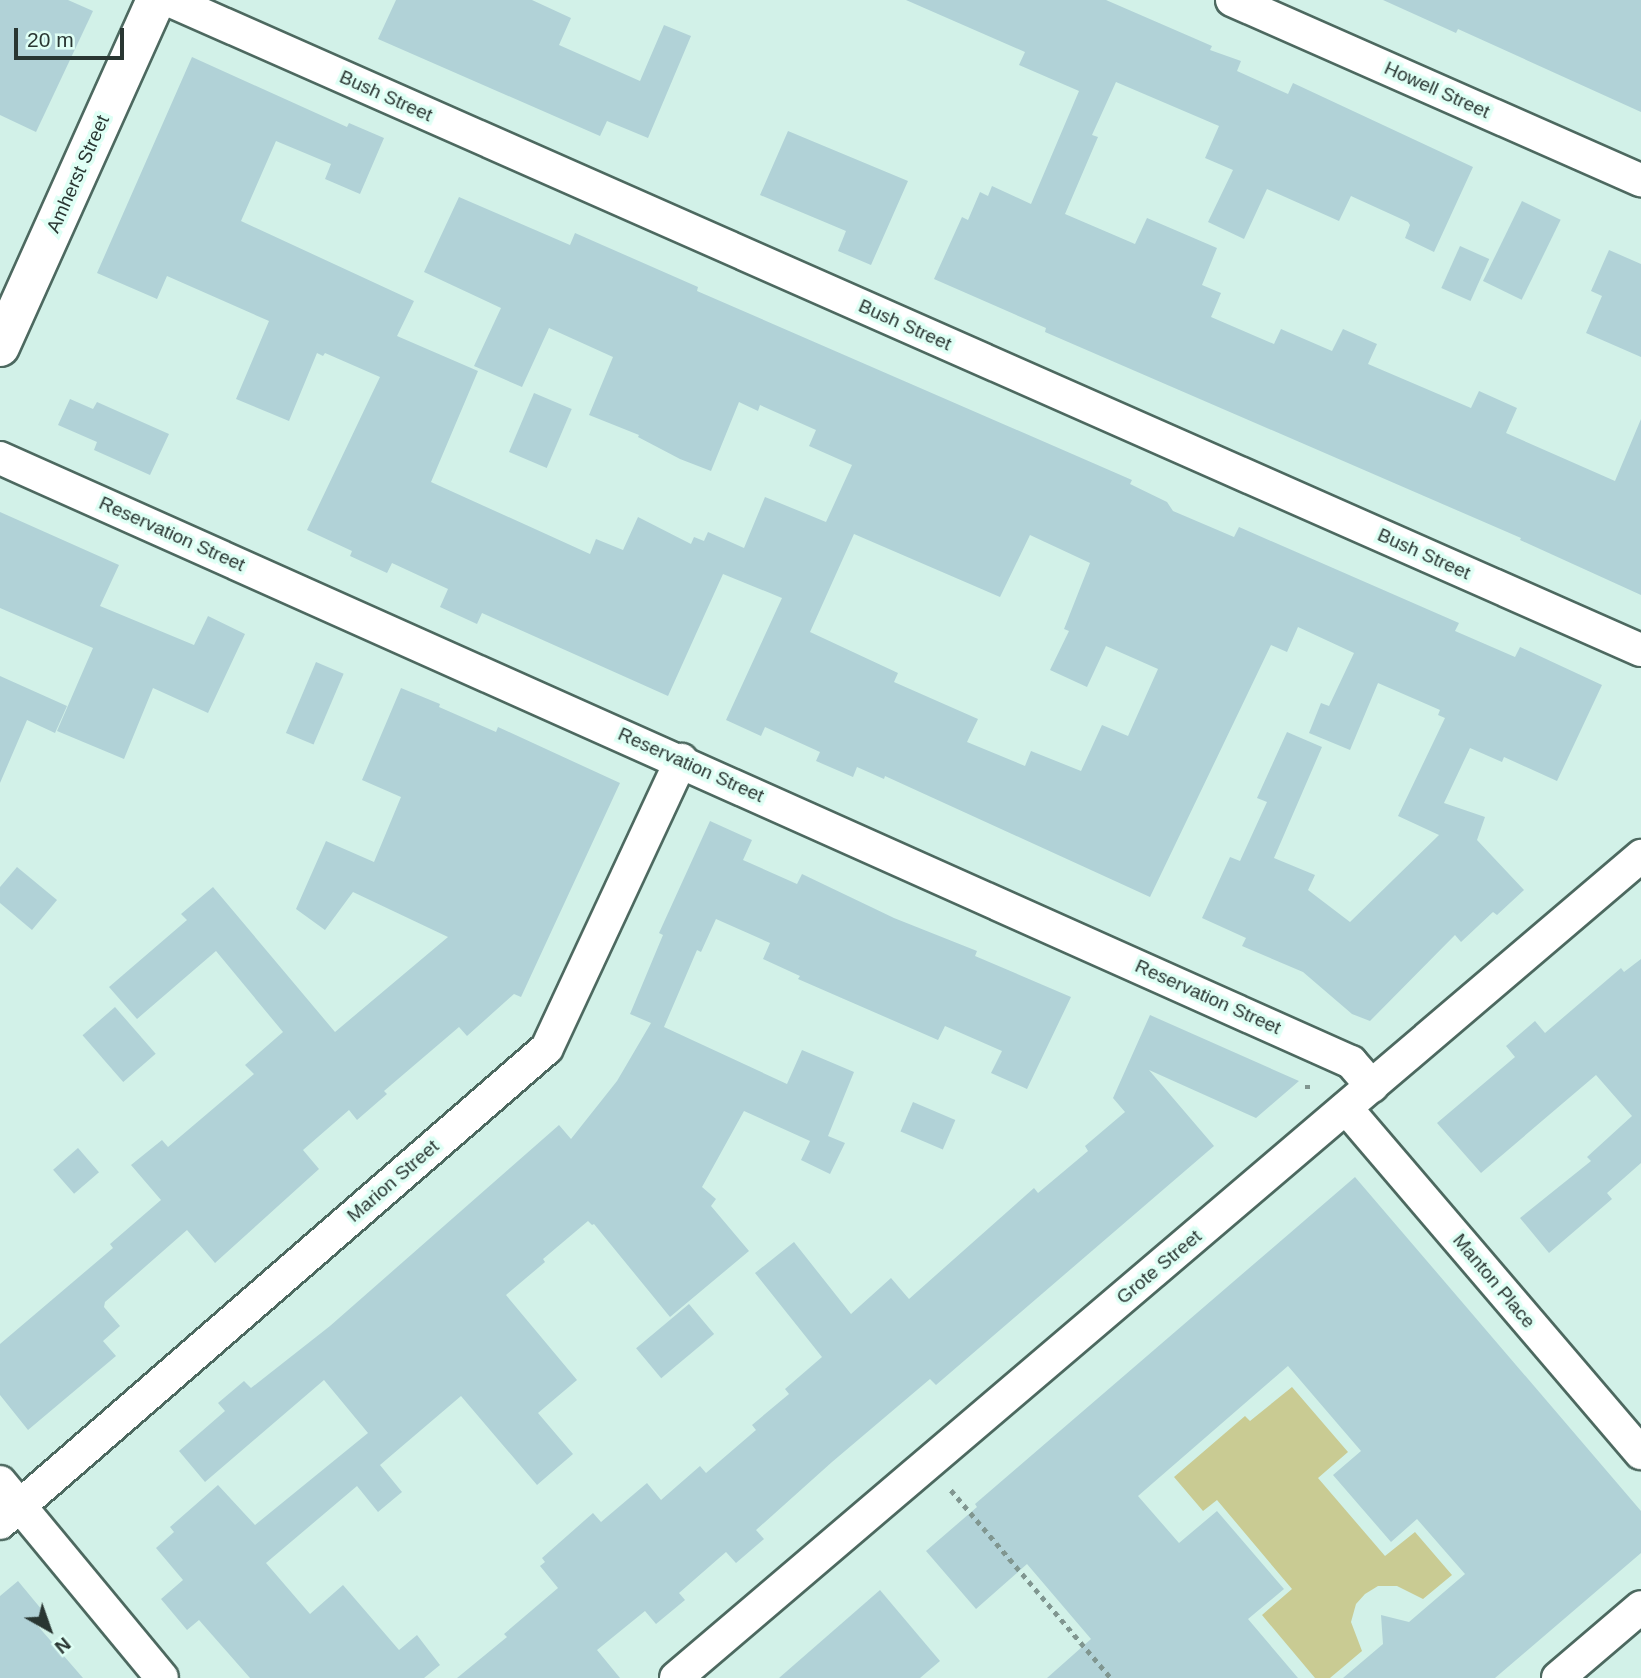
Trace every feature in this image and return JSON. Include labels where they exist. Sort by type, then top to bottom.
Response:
[{"type":"street","name":"Amherst Street","points":[[0,347],[156,0]]},
{"type":"street","name":"Bush Street","points":[[169,0],[1641,650]]},
{"type":"street","name":"Howell Street","points":[[1232,0],[1641,180]]},
{"type":"street","name":"Reservation Street","points":[[0,458],[681,760],[1351,1062],[1372,1086]]},
{"type":"street","name":"Marion Street","points":[[7,1503],[547,1048],[681,760]]},
{"type":"street","name":"Grote Street","points":[[676,1678],[1641,856]]},
{"type":"street","name":"Manton Place","points":[[1346,1108],[1641,1453]]},
{"type":"street","points":[[7,1503],[162,1678]]},
{"type":"street","points":[[1558,1678],[1641,1607]]},
{"type":"path","points":[[928,1464],[1111,1678]]},
{"type":"green space","points":[[1292,1387],[1348,1452],[1318,1478],[1385,1556],[1415,1532],[1452,1575],[1423,1599],[1397,1586],[1378,1586],[1365,1594],[1356,1604],[1351,1622],[1362,1651],[1330,1678],[1315,1678],[1262,1615],[1292,1589],[1217,1500],[1203,1511],[1174,1477],[1245,1416],[1250,1421]]},
{"type":"building","points":[[0,0],[68,0],[93,11],[36,132],[0,115]]},
{"type":"building","points":[[396,0],[532,0],[571,18],[559,45],[640,81],[664,25],[691,36],[648,138],[607,121],[600,136],[378,39]]},
{"type":"building","points":[[906,0],[1106,0],[1212,46],[1210,50],[1241,61],[1237,71],[1288,94],[1293,83],[1473,167],[1434,252],[1405,238],[1410,225],[1408,222],[1351,196],[1339,221],[1267,189],[1244,239],[1208,222],[1233,170],[1205,158],[1219,126],[1116,82],[1092,135],[1098,137],[1065,214],[1135,244],[1147,218],[1217,248],[1202,285],[1221,293],[1211,317],[1274,344],[1281,329],[1332,351],[1343,329],[1377,344],[1368,364],[1471,408],[1479,391],[1517,408],[1506,433],[1615,481],[1641,419],[1641,595],[1520,540],[1521,538],[1045,332],[1046,328],[934,279],[962,217],[968,220],[980,192],[988,196],[992,186],[1031,204],[1079,91],[1019,65],[1025,52]]},
{"type":"building","points":[[1383,0],[1641,0],[1641,112],[1458,29],[1456,33]]},
{"type":"building","points":[[192,57],[347,127],[349,123],[384,138],[360,194],[325,179],[331,164],[276,141],[241,221],[414,301],[397,336],[478,371],[431,482],[590,554],[596,539],[623,550],[638,517],[691,544],[694,537],[704,541],[708,532],[744,548],[765,497],[826,522],[852,465],[809,446],[816,430],[760,405],[758,411],[739,402],[711,471],[680,459],[638,437],[639,435],[589,415],[613,357],[549,328],[522,387],[474,366],[501,308],[424,272],[459,197],[570,245],[575,233],[698,287],[697,291],[1132,480],[1130,484],[1167,502],[1173,511],[1234,537],[1239,527],[1459,623],[1455,631],[1515,657],[1520,647],[1602,685],[1557,781],[1504,757],[1502,762],[1470,748],[1444,803],[1485,817],[1477,840],[1524,890],[1497,915],[1493,912],[1461,942],[1455,935],[1370,1021],[1352,1014],[1303,972],[1242,946],[1246,938],[1202,918],[1230,857],[1240,861],[1267,802],[1257,798],[1287,732],[1322,747],[1274,858],[1315,875],[1308,890],[1350,922],[1439,835],[1398,816],[1445,718],[1438,715],[1440,710],[1378,683],[1350,750],[1309,733],[1321,703],[1329,706],[1354,653],[1298,627],[1287,652],[1271,645],[1150,897],[885,776],[884,779],[857,767],[853,777],[816,761],[820,752],[765,727],[761,736],[726,720],[782,598],[723,574],[668,696],[482,613],[477,624],[440,607],[448,589],[392,563],[387,573],[350,556],[352,551],[307,530],[380,377],[325,353],[323,356],[317,353],[289,421],[236,399],[269,321],[167,276],[157,299],[97,273]],"holes":[[[854,534],[1000,597],[1030,535],[1090,563],[1064,629],[1069,631],[1050,670],[1087,687],[1106,646],[1158,669],[1128,736],[1102,725],[1081,771],[1031,751],[1025,766],[967,742],[978,719],[894,682],[898,673],[810,632]]]},
{"type":"building","points":[[788,131],[908,181],[871,265],[838,251],[846,231],[760,195]]},
{"type":"building","points":[[1522,201],[1561,220],[1522,300],[1483,281]]},
{"type":"building","points":[[1460,246],[1489,259],[1471,301],[1441,288]]},
{"type":"building","points":[[1609,250],[1641,264],[1641,357],[1586,333],[1602,296],[1591,291]]},
{"type":"building","points":[[534,393],[572,409],[547,468],[509,452]]},
{"type":"building","points":[[70,399],[93,409],[97,402],[169,434],[150,475],[94,450],[97,442],[58,425]]},
{"type":"building","points":[[0,512],[119,565],[100,606],[194,645],[208,616],[245,634],[208,713],[153,688],[124,759],[57,731],[93,648],[0,608]]},
{"type":"building","points":[[316,662],[344,674],[314,745],[286,733]]},
{"type":"building","points":[[0,676],[67,706],[55,733],[27,720],[0,783]]},
{"type":"building","points":[[401,688],[496,732],[498,727],[620,783],[521,997],[514,994],[467,1036],[459,1027],[384,1091],[387,1094],[357,1120],[349,1110],[303,1150],[319,1169],[215,1263],[187,1230],[105,1302],[104,1307],[120,1326],[103,1341],[116,1356],[28,1430],[0,1395],[0,1344],[113,1248],[110,1244],[161,1200],[131,1165],[162,1140],[168,1147],[254,1074],[245,1065],[283,1032],[216,951],[137,1019],[109,987],[187,920],[181,914],[213,887],[335,1032],[448,937],[353,892],[325,930],[296,909],[326,841],[374,862],[401,797],[362,780]]},
{"type":"building","points":[[710,821],[752,840],[743,860],[797,884],[802,874],[894,918],[977,951],[975,956],[1071,997],[1027,1089],[991,1073],[1002,1051],[945,1026],[938,1040],[798,979],[800,976],[763,959],[770,943],[716,919],[701,952],[697,950],[664,1027],[787,1084],[802,1050],[854,1072],[828,1136],[845,1143],[830,1174],[801,1160],[810,1141],[744,1111],[702,1187],[716,1199],[711,1206],[749,1251],[670,1317],[594,1224],[588,1221],[543,1259],[545,1262],[506,1295],[577,1380],[538,1413],[573,1454],[537,1485],[461,1396],[380,1465],[402,1492],[378,1512],[357,1486],[266,1563],[310,1614],[343,1585],[399,1650],[417,1635],[440,1665],[424,1678],[250,1678],[199,1620],[187,1630],[161,1599],[183,1580],[156,1548],[174,1532],[170,1527],[218,1485],[255,1525],[368,1433],[324,1380],[205,1482],[179,1451],[225,1411],[218,1403],[244,1381],[251,1388],[330,1326],[559,1125],[571,1139],[617,1081],[651,1023],[630,1014],[663,935],[659,933]]},
{"type":"building","points":[[17,867],[57,900],[32,930],[0,903],[0,887]]},
{"type":"building","points":[[1641,959],[1641,1163],[1607,1193],[1612,1199],[1549,1253],[1520,1218],[1591,1161],[1587,1157],[1632,1116],[1596,1075],[1481,1173],[1437,1123],[1515,1057],[1506,1046],[1535,1021],[1545,1033],[1621,968],[1624,972]]},
{"type":"building","points":[[115,1007],[156,1054],[123,1082],[83,1035]]},
{"type":"building","points":[[1150,1015],[1299,1081],[1256,1118],[1149,1070],[1214,1146],[936,1385],[930,1379],[832,1462],[756,1530],[764,1539],[736,1563],[726,1552],[679,1593],[685,1600],[656,1624],[645,1611],[597,1650],[620,1678],[457,1678],[507,1637],[504,1634],[558,1588],[540,1566],[545,1562],[542,1558],[593,1513],[601,1522],[647,1483],[661,1500],[700,1466],[706,1473],[756,1430],[752,1425],[789,1394],[785,1389],[822,1357],[755,1273],[794,1242],[851,1314],[891,1278],[909,1299],[1034,1188],[1038,1193],[1088,1151],[1085,1146],[1125,1112],[1113,1098]]},
{"type":"building","points":[[913,1102],[955,1120],[943,1149],[900,1131]]},
{"type":"building","points":[[78,1148],[99,1172],[74,1194],[53,1170]]},
{"type":"building","points":[[1355,1177],[1641,1511],[1641,1553],[1495,1678],[1343,1678],[1383,1644],[1381,1615],[1409,1622],[1465,1574],[1417,1519],[1391,1542],[1333,1475],[1361,1451],[1288,1366],[1138,1496],[1179,1543],[1217,1511],[1284,1589],[1248,1619],[1298,1678],[1047,1678],[1091,1639],[1027,1564],[976,1609],[926,1551],[977,1507],[975,1504]]},
{"type":"building","points":[[689,1304],[714,1334],[661,1378],[636,1348]]},
{"type":"building","points":[[18,1581],[47,1616],[37,1625],[83,1678],[0,1678],[0,1596]]},
{"type":"building","points":[[880,1590],[940,1661],[920,1678],[779,1678]]}]
